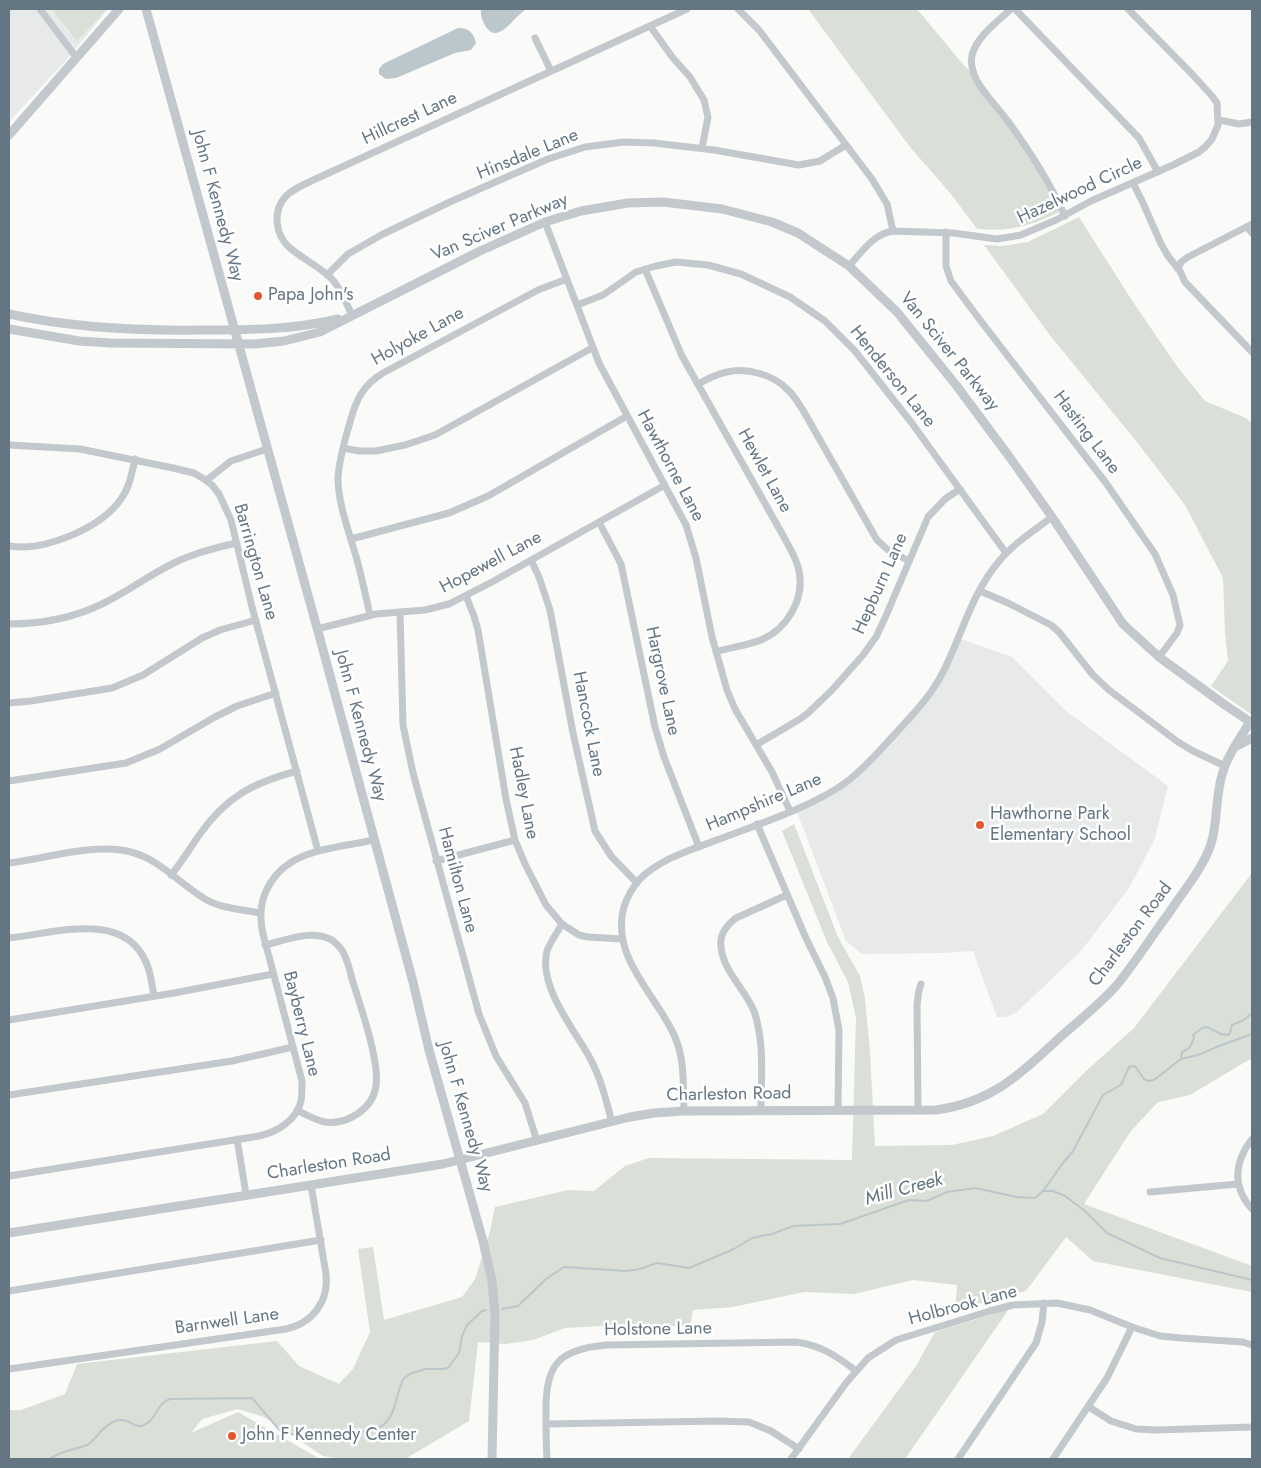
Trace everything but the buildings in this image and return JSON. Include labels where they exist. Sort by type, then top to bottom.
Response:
[{"type":"street","points":[[40,9],[76,57]]},
{"type":"street","points":[[9,135],[120,9]]},
{"type":"street","points":[[104,27],[127,9]]},
{"type":"street","name":"John F Kennedy Way","points":[[146,9],[483,1241],[494,1297],[492,1459]]},
{"type":"street","name":"Hillcrest Lane","points":[[352,315],[335,283],[327,275],[289,248],[283,241],[276,218],[286,196],[309,182],[687,9]]},
{"type":"street","points":[[738,9],[759,30],[872,179],[883,196],[889,211],[893,231]]},
{"type":"street","points":[[1011,9],[990,28],[975,47],[972,55],[973,72],[983,89],[1036,160],[1065,216]]},
{"type":"street","name":"Hazelwood Circle","points":[[1015,9],[1139,138],[1158,172]]},
{"type":"street","points":[[1128,9],[1212,96],[1217,103],[1219,120],[1239,124],[1252,122]]},
{"type":"street","points":[[650,26],[673,58],[690,77],[704,100],[708,117],[702,148]]},
{"type":"street","points":[[535,38],[551,71]]},
{"type":"street","name":"Hazelwood Circle","points":[[849,266],[874,238],[886,232],[946,232],[997,239],[1030,232],[1065,216],[1091,201],[1191,156],[1206,146],[1216,132],[1219,120]]},
{"type":"street","name":"Hinsdale Lane","points":[[327,275],[348,254],[376,238],[452,202],[566,153],[585,147],[624,142],[654,142],[702,148],[799,165],[820,161],[846,145]]},
{"type":"street","points":[[1133,183],[1161,244],[1185,282],[1252,352]]},
{"type":"street","name":"Van Sciver Parkway","points":[[9,329],[56,338],[111,344],[270,343],[320,332],[459,261],[545,222],[597,207],[628,203],[663,202],[702,205],[751,216],[787,227],[849,266],[910,326],[990,430],[1052,517],[1122,624],[1160,657],[1251,722]]},
{"type":"street","name":"Hawthorne Lane","points":[[545,222],[592,348],[681,514],[693,546],[716,652],[730,700],[776,780],[790,811]]},
{"type":"street","points":[[1178,269],[1181,262],[1188,257],[1250,226],[1252,233]]},
{"type":"street","name":"Hasting Lane","points":[[946,232],[946,266],[951,281],[1128,513],[1155,554],[1172,596],[1180,625],[1177,634],[1160,657]]},
{"type":"street","name":"Henderson Lane","points":[[576,306],[603,295],[645,268],[676,262],[708,265],[751,278],[790,297],[812,311],[840,335],[860,357],[897,403],[1006,553]]},
{"type":"street","name":"Hewlet Lane","points":[[645,268],[682,356],[794,556],[800,573],[800,591],[794,608],[790,616],[778,629],[771,635],[755,642],[716,652]]},
{"type":"street","name":"Holyoke Lane","points":[[370,616],[339,489],[339,468],[343,448],[361,391],[374,378],[538,290],[567,279]]},
{"type":"street","name":"Van Sciver Parkway","points":[[9,314],[66,325],[144,331],[269,330],[293,328],[352,315]]},
{"type":"street","points":[[343,448],[359,451],[376,451],[435,435],[592,348]]},
{"type":"street","points":[[698,384],[734,370],[751,371],[782,385],[794,396],[804,412],[877,540],[888,550],[909,561]]},
{"type":"street","points":[[351,539],[449,513],[488,496],[627,416]]},
{"type":"street","points":[[9,445],[80,449],[194,473],[207,480],[231,461],[267,449]]},
{"type":"street","points":[[9,546],[24,547],[50,543],[80,531],[102,518],[125,494],[135,460]]},
{"type":"street","name":"Barrington Lane","points":[[207,480],[219,494],[231,520],[318,851]]},
{"type":"street","name":"Hopewell Lane","points":[[317,629],[370,616],[437,608],[466,596],[665,485]]},
{"type":"street","name":"Hepburn Lane","points":[[756,745],[808,713],[832,690],[863,655],[881,627],[928,518],[939,504],[960,489]]},
{"type":"street","name":"Hampshire Lane","points":[[684,1110],[682,1062],[676,1038],[630,963],[622,939],[621,925],[624,905],[628,896],[637,883],[660,865],[699,847],[813,801],[844,783],[864,767],[916,712],[931,693],[943,672],[963,626],[990,573],[1006,553],[1052,517]]},
{"type":"street","name":"Hargrove Lane","points":[[599,522],[622,564],[643,676],[656,732],[699,847]]},
{"type":"street","points":[[9,624],[50,620],[87,610],[102,604],[184,558],[236,543]]},
{"type":"street","name":"Hancock Lane","points":[[531,560],[550,610],[573,733],[595,831],[610,856],[637,883]]},
{"type":"street","points":[[980,591],[1051,625],[1059,632],[1089,671],[1110,690],[1186,747],[1225,766]]},
{"type":"street","name":"Hadley Lane","points":[[466,596],[478,630],[502,778],[520,855],[541,898],[554,918],[572,931],[588,937],[622,939]]},
{"type":"street","name":"Hamilton Lane","points":[[400,612],[404,735],[413,773],[481,1020],[496,1056],[525,1103],[537,1141]]},
{"type":"street","points":[[9,703],[78,694],[117,686],[143,675],[202,638],[220,630],[256,620]]},
{"type":"street","points":[[9,781],[126,763],[160,749],[236,706],[276,693]]},
{"type":"street","name":"Charleston Road","points":[[9,1233],[460,1160],[654,1113],[684,1110],[918,1110],[948,1108],[973,1101],[996,1091],[1048,1049],[1088,1014],[1116,985],[1176,902],[1207,855],[1215,831],[1217,800],[1225,766],[1251,722]]},
{"type":"street","points":[[1234,748],[1252,738]]},
{"type":"street","points":[[171,874],[186,856],[205,827],[232,799],[255,784],[297,771]]},
{"type":"street","points":[[757,824],[825,977],[836,1009],[839,1030],[838,1110]]},
{"type":"street","name":"Bayberry Lane","points":[[297,1110],[301,1102],[302,1081],[265,944],[260,914],[263,897],[278,872],[293,860],[318,851],[374,840]]},
{"type":"street","points":[[436,861],[515,840]]},
{"type":"street","points":[[9,863],[87,851],[116,849],[132,852],[171,874],[214,904],[260,914]]},
{"type":"street","points":[[761,1111],[762,1058],[759,1030],[750,1002],[729,970],[722,954],[721,938],[730,923],[736,918],[787,895]]},
{"type":"street","points":[[562,924],[548,949],[546,958],[549,979],[562,1012],[599,1077],[612,1122]]},
{"type":"street","points":[[9,938],[81,928],[111,931],[128,940],[142,954],[149,970],[154,996]]},
{"type":"street","points":[[9,1176],[268,1134],[277,1130],[292,1118],[297,1110],[324,1122],[341,1121],[364,1109],[375,1094],[377,1076],[374,1058],[348,964],[340,947],[334,941],[318,936],[301,936],[265,944]]},
{"type":"street","points":[[9,1020],[225,984],[273,974]]},
{"type":"street","points":[[918,1110],[917,1006],[921,984]]},
{"type":"street","points":[[9,1095],[232,1061],[294,1047]]},
{"type":"street","points":[[237,1139],[246,1194]]},
{"type":"street","points":[[1252,1139],[1247,1145],[1240,1162],[1237,1178],[1241,1194],[1252,1209]]},
{"type":"street","points":[[1150,1192],[1238,1184]]},
{"type":"street","name":"Barnwell Lane","points":[[9,1369],[298,1326],[309,1319],[318,1309],[326,1291],[327,1280],[311,1185]]},
{"type":"street","points":[[9,1291],[321,1240]]},
{"type":"street","points":[[958,1459],[1036,1343],[1042,1322],[1044,1303]]},
{"type":"street","name":"Holbrook Lane","points":[[792,1459],[856,1371],[868,1358],[896,1340],[1005,1306],[1057,1303],[1079,1307],[1150,1333],[1171,1337],[1243,1342],[1252,1345]]},
{"type":"street","points":[[1053,1459],[1112,1369],[1132,1327]]},
{"type":"street","name":"Holstone Lane","points":[[547,1459],[546,1388],[553,1369],[567,1355],[586,1347],[796,1342],[806,1343],[829,1352],[839,1357],[856,1371]]},
{"type":"street","points":[[1088,1407],[1118,1424],[1136,1429],[1252,1427]]},
{"type":"street","points":[[546,1424],[749,1422],[771,1431],[799,1448]]},
{"type":"shaded area","points":[[9,9],[108,9],[67,59],[9,122]]},
{"type":"shaded area","points":[[52,9],[107,9],[77,41]]},
{"type":"shaded area","points":[[481,9],[527,9],[502,31],[496,33],[491,32],[486,27]]},
{"type":"shaded area","points":[[808,9],[917,9],[978,80],[1030,152],[1061,211],[1040,221],[1011,229],[977,229],[951,194],[910,147]]},
{"type":"shaded area","points":[[458,28],[470,31],[474,36],[476,43],[471,50],[455,53],[396,78],[386,79],[379,74],[379,69],[383,64]]},
{"type":"shaded area","points":[[1079,217],[1176,365],[1205,401],[1246,418],[1252,423],[1252,715],[1211,686],[1228,661],[1223,578],[1185,505],[1140,446],[1049,334],[984,245],[1003,246],[1028,242]]},
{"type":"shaded area","name":"Hawthorne Park Elementary School","points":[[958,638],[1012,657],[1066,711],[1168,786],[1154,841],[1129,888],[1081,951],[1017,1012],[1006,1017],[997,1017],[973,951],[862,954],[846,941],[796,809],[844,783],[923,702]]},
{"type":"shaded area","points":[[794,824],[838,937],[860,976],[865,999],[870,1052],[875,1146],[952,1145],[993,1136],[1043,1114],[1085,1072],[1134,1028],[1252,873],[1252,1058],[1190,1095],[1158,1102],[1131,1131],[1084,1204],[1252,1266],[1252,1292],[1093,1261],[1066,1237],[1026,1291],[955,1310],[957,1285],[913,1280],[854,1294],[804,1292],[733,1307],[693,1310],[690,1327],[637,1324],[565,1328],[533,1340],[505,1344],[478,1342],[469,1421],[405,1459],[342,1459],[323,1456],[264,1417],[238,1409],[202,1419],[191,1433],[238,1412],[320,1459],[9,1459],[9,1410],[21,1410],[65,1394],[77,1364],[277,1341],[299,1366],[339,1384],[353,1369],[370,1332],[358,1249],[373,1247],[384,1320],[462,1297],[475,1279],[489,1235],[495,1207],[568,1190],[594,1191],[625,1166],[649,1158],[852,1160],[856,1018],[848,982],[827,942],[782,831]]},
{"type":"shaded area","points":[[1009,1309],[905,1459],[848,1459],[916,1366],[935,1332]]},
{"type":"waterway","points":[[1181,1059],[1182,1052],[1191,1045],[1194,1038],[1193,1035],[1202,1028],[1207,1027],[1221,1034],[1228,1035],[1232,1025],[1244,1020],[1252,1013]]},
{"type":"waterway","name":"Mill Creek","points":[[502,1309],[518,1306],[546,1279],[564,1267],[627,1271],[657,1263],[689,1268],[734,1249],[752,1238],[772,1234],[793,1226],[840,1224],[909,1200],[927,1201],[947,1192],[975,1188],[1017,1197],[1035,1198],[1043,1191],[1073,1151],[1103,1095],[1121,1085],[1129,1067],[1135,1066],[1144,1079],[1154,1080],[1181,1059],[1198,1055],[1252,1034]]},
{"type":"waterway","points":[[1043,1191],[1053,1191],[1065,1196],[1085,1211],[1107,1233],[1160,1258],[1252,1280]]},
{"type":"waterway","name":"Mill Creek","points":[[49,1459],[87,1445],[106,1426],[115,1421],[124,1420],[137,1426],[144,1425],[152,1419],[162,1404],[170,1399],[252,1398],[282,1433],[302,1435],[320,1442],[380,1427],[390,1418],[404,1378],[425,1369],[448,1368],[459,1353],[462,1336],[467,1325],[482,1311],[486,1310]]},
{"type":"place","name":"Papa John's","points":[[258,296]]},
{"type":"place","name":"Hawthorne Park Elementary School","points":[[980,825]]},
{"type":"place","name":"John F Kennedy Center","points":[[232,1436]]}]
